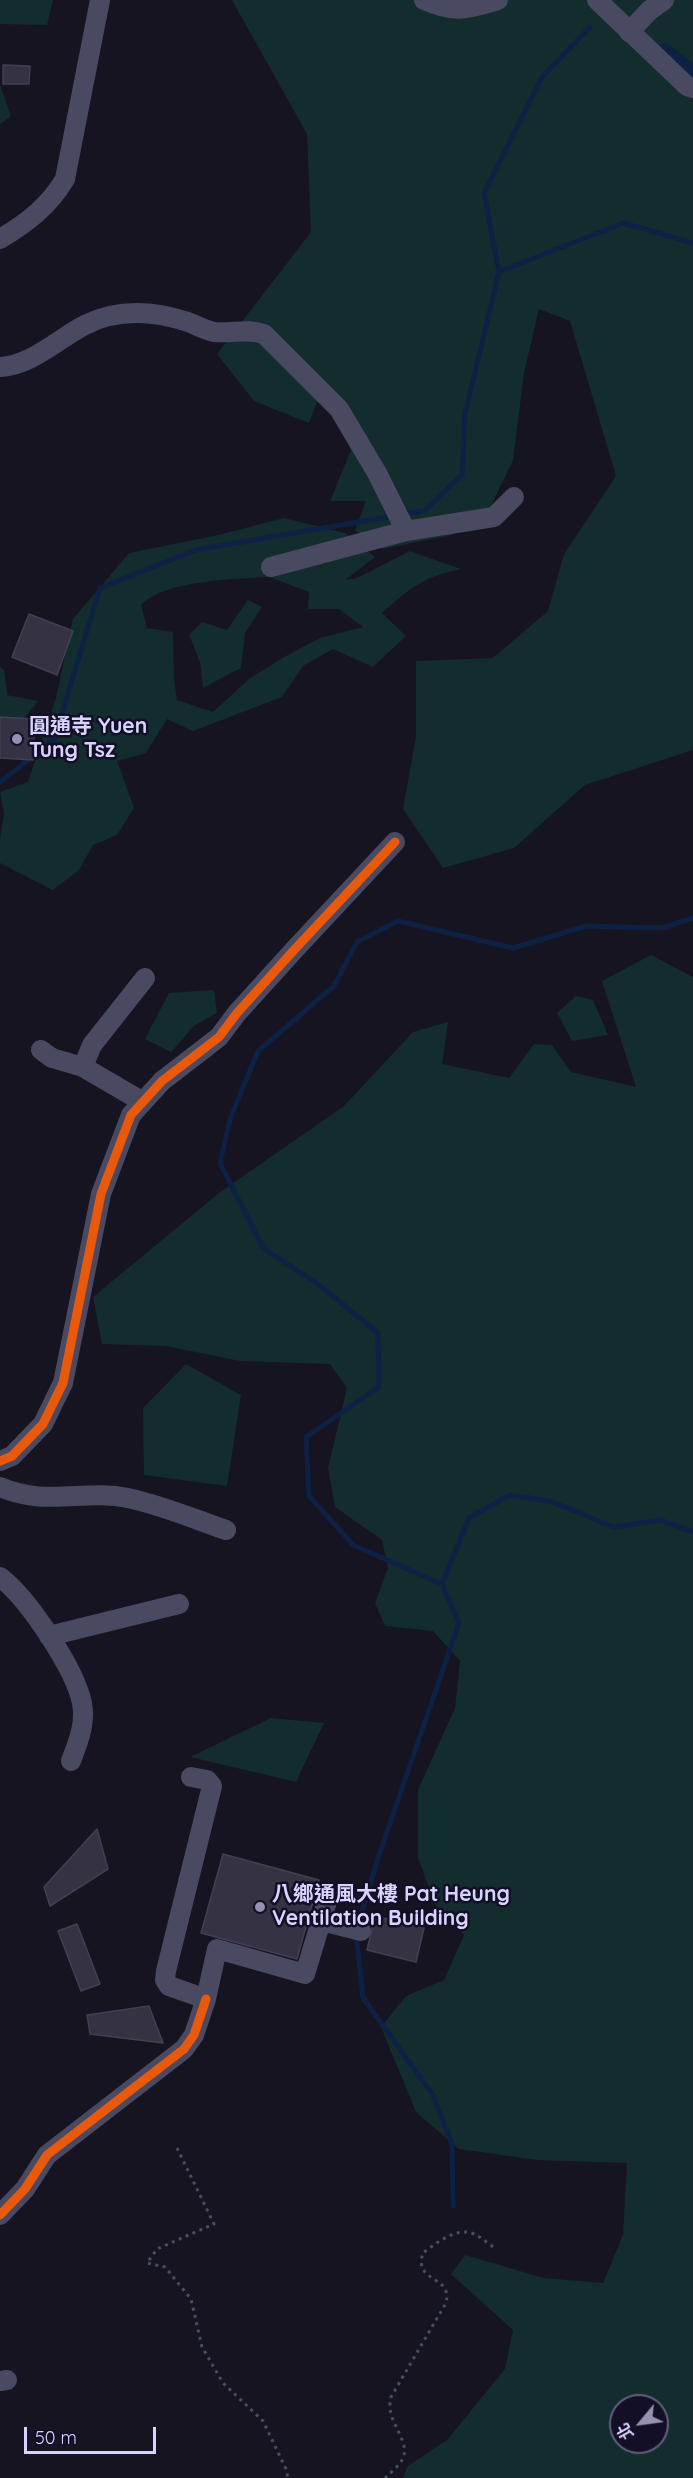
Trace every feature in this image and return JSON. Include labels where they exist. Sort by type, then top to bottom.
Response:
[{"type":"street","points":[[0,239],[37,214],[55,196],[65,179],[99,0]]},
{"type":"street","points":[[424,0],[442,8],[465,9],[498,0]]},
{"type":"street","points":[[597,0],[636,25],[687,86],[693,88]]},
{"type":"street","points":[[636,25],[664,0]]},
{"type":"street","points":[[0,367],[13,366],[86,324],[131,312],[166,316],[214,332],[250,329],[264,333],[339,410],[401,520]]},
{"type":"street","points":[[271,567],[401,520],[494,517],[514,497]]},
{"type":"street","points":[[0,1461],[12,1456],[44,1424],[63,1383],[101,1194],[131,1115],[162,1081],[219,1037],[237,1013],[395,842]]},
{"type":"street","points":[[83,1066],[92,1045],[145,978]]},
{"type":"street","points":[[41,1050],[52,1058],[83,1066],[143,1102]]},
{"type":"street","points":[[0,1487],[19,1494],[46,1498],[86,1496],[127,1498],[226,1530]]},
{"type":"street","points":[[0,1577],[38,1620],[74,1681],[82,1702],[83,1722],[81,1736],[71,1761]]},
{"type":"street","points":[[49,1636],[179,1604]]},
{"type":"street","points":[[191,1777],[207,1780],[212,1786],[165,1980],[169,1986],[206,1999]]},
{"type":"street","points":[[0,2215],[24,2189],[47,2155],[184,2049],[194,2035],[206,1999],[217,1950],[305,1974],[328,1898]]},
{"type":"street","points":[[322,1921],[362,1931]]},
{"type":"path","points":[[177,2148],[214,2224],[157,2249],[147,2263],[165,2266],[191,2299],[202,2347],[223,2383],[263,2421],[288,2478]]},
{"type":"path","points":[[385,2478],[402,2460],[405,2448],[390,2416],[388,2406],[391,2397],[446,2303],[449,2294],[445,2287],[422,2268],[423,2253],[465,2232],[495,2248]]},
{"type":"green space","points":[[0,0],[53,0],[47,25],[0,24]]},
{"type":"green space","points":[[232,0],[693,0],[693,750],[585,785],[514,848],[443,868],[403,809],[416,736],[416,661],[493,658],[548,611],[564,554],[616,476],[570,321],[539,309],[524,373],[513,460],[491,506],[452,535],[382,549],[355,530],[366,501],[330,501],[351,450],[339,421],[319,397],[309,423],[254,401],[217,354],[311,232],[307,134]]},
{"type":"green space","points":[[0,85],[11,116],[0,124]]},
{"type":"green space","points":[[284,518],[345,533],[375,557],[345,580],[357,578],[410,551],[461,569],[437,576],[418,585],[382,613],[406,636],[373,667],[333,649],[303,666],[282,697],[193,731],[167,719],[146,753],[117,761],[134,808],[117,835],[93,845],[79,870],[53,890],[0,863],[0,840],[4,813],[0,792],[28,782],[56,698],[73,619],[129,553],[218,535]],"holes":[[[269,577],[309,592],[308,609],[339,609],[363,627],[320,638],[284,657],[249,679],[213,712],[177,700],[173,632],[147,628],[141,605],[167,590],[201,582],[238,579]]]},
{"type":"green space","points":[[248,600],[262,607],[245,633],[241,668],[203,688],[200,662],[189,635],[202,622],[227,630]]},
{"type":"green space","points":[[0,667],[4,670],[7,695],[38,701],[14,731],[0,731]]},
{"type":"green space","points":[[651,955],[693,977],[693,2478],[403,2478],[408,2466],[447,2440],[505,2369],[513,2330],[451,2274],[465,2255],[544,2278],[603,2283],[623,2235],[627,2163],[537,2160],[459,2149],[416,2112],[381,2027],[406,1996],[444,1980],[464,1935],[435,1904],[418,1858],[418,1790],[455,1708],[460,1661],[433,1631],[385,1626],[375,1603],[388,1568],[382,1540],[335,1507],[328,1468],[347,1388],[330,1364],[240,1361],[166,1346],[102,1344],[93,1297],[219,1193],[344,1106],[413,1032],[448,1022],[442,1064],[509,1078],[534,1044],[552,1045],[571,1072],[636,1087],[602,981]]},
{"type":"green space","points":[[214,990],[217,1013],[194,1026],[171,1052],[145,1039],[169,993]]},
{"type":"green space","points":[[576,996],[593,1000],[608,1035],[572,1041],[557,1013]]},
{"type":"green space","points":[[186,1364],[241,1395],[227,1486],[144,1475],[143,1408]]},
{"type":"green space","points":[[271,1718],[324,1723],[296,1782],[190,1757]]},
{"type":"building","points":[[3,65],[30,66],[29,84],[3,84]]},
{"type":"building","points":[[29,614],[73,631],[57,675],[12,657]]},
{"type":"building","name":"圓通寺 Yuen Tung Tsz","points":[[0,717],[35,719],[33,760],[0,758]]},
{"type":"building","points":[[97,1829],[108,1869],[50,1906],[44,1887]]},
{"type":"building","name":"八鄉通風大樓 Pat Heung Ventilation Building","points":[[223,1854],[319,1880],[297,1959],[201,1933]]},
{"type":"building","points":[[375,1916],[424,1928],[416,1962],[367,1950]]},
{"type":"building","points":[[77,1924],[100,1984],[81,1991],[58,1931]]},
{"type":"building","points":[[149,2006],[163,2043],[90,2034],[87,2015]]},
{"type":"waterway","points":[[499,272],[484,193],[542,77],[590,27]]},
{"type":"waterway","points":[[664,52],[693,75]]},
{"type":"waterway","points":[[402,514],[424,511],[462,475],[465,414],[499,272],[623,223],[693,243]]},
{"type":"waterway","points":[[0,782],[54,740],[100,588],[196,550],[393,516]]},
{"type":"waterway","points":[[442,1584],[353,1545],[309,1496],[306,1437],[379,1387],[378,1333],[319,1285],[263,1248],[220,1163],[230,1119],[258,1051],[334,986],[357,942],[398,921],[513,948],[586,926],[662,928],[693,918]]},
{"type":"waterway","points":[[358,1925],[378,1858],[459,1623],[442,1584],[469,1518],[510,1495],[550,1501],[613,1527],[660,1520],[693,1532]]},
{"type":"waterway","points":[[356,1934],[363,1998],[433,2095],[452,2144],[453,2206]]},
{"type":"cycle path","points":[[0,1461],[12,1456],[43,1424],[63,1383],[101,1194],[131,1115],[162,1081],[219,1037],[237,1013],[395,842]]},
{"type":"cycle path","points":[[0,2215],[25,2189],[47,2155],[184,2049],[194,2035],[206,1999]]},
{"type":"place","name":"圓通寺 Yuen Tung Tsz","points":[[17,739]]},
{"type":"place","name":"八鄉通風大樓 Pat Heung Ventilation Building","points":[[260,1907]]}]
